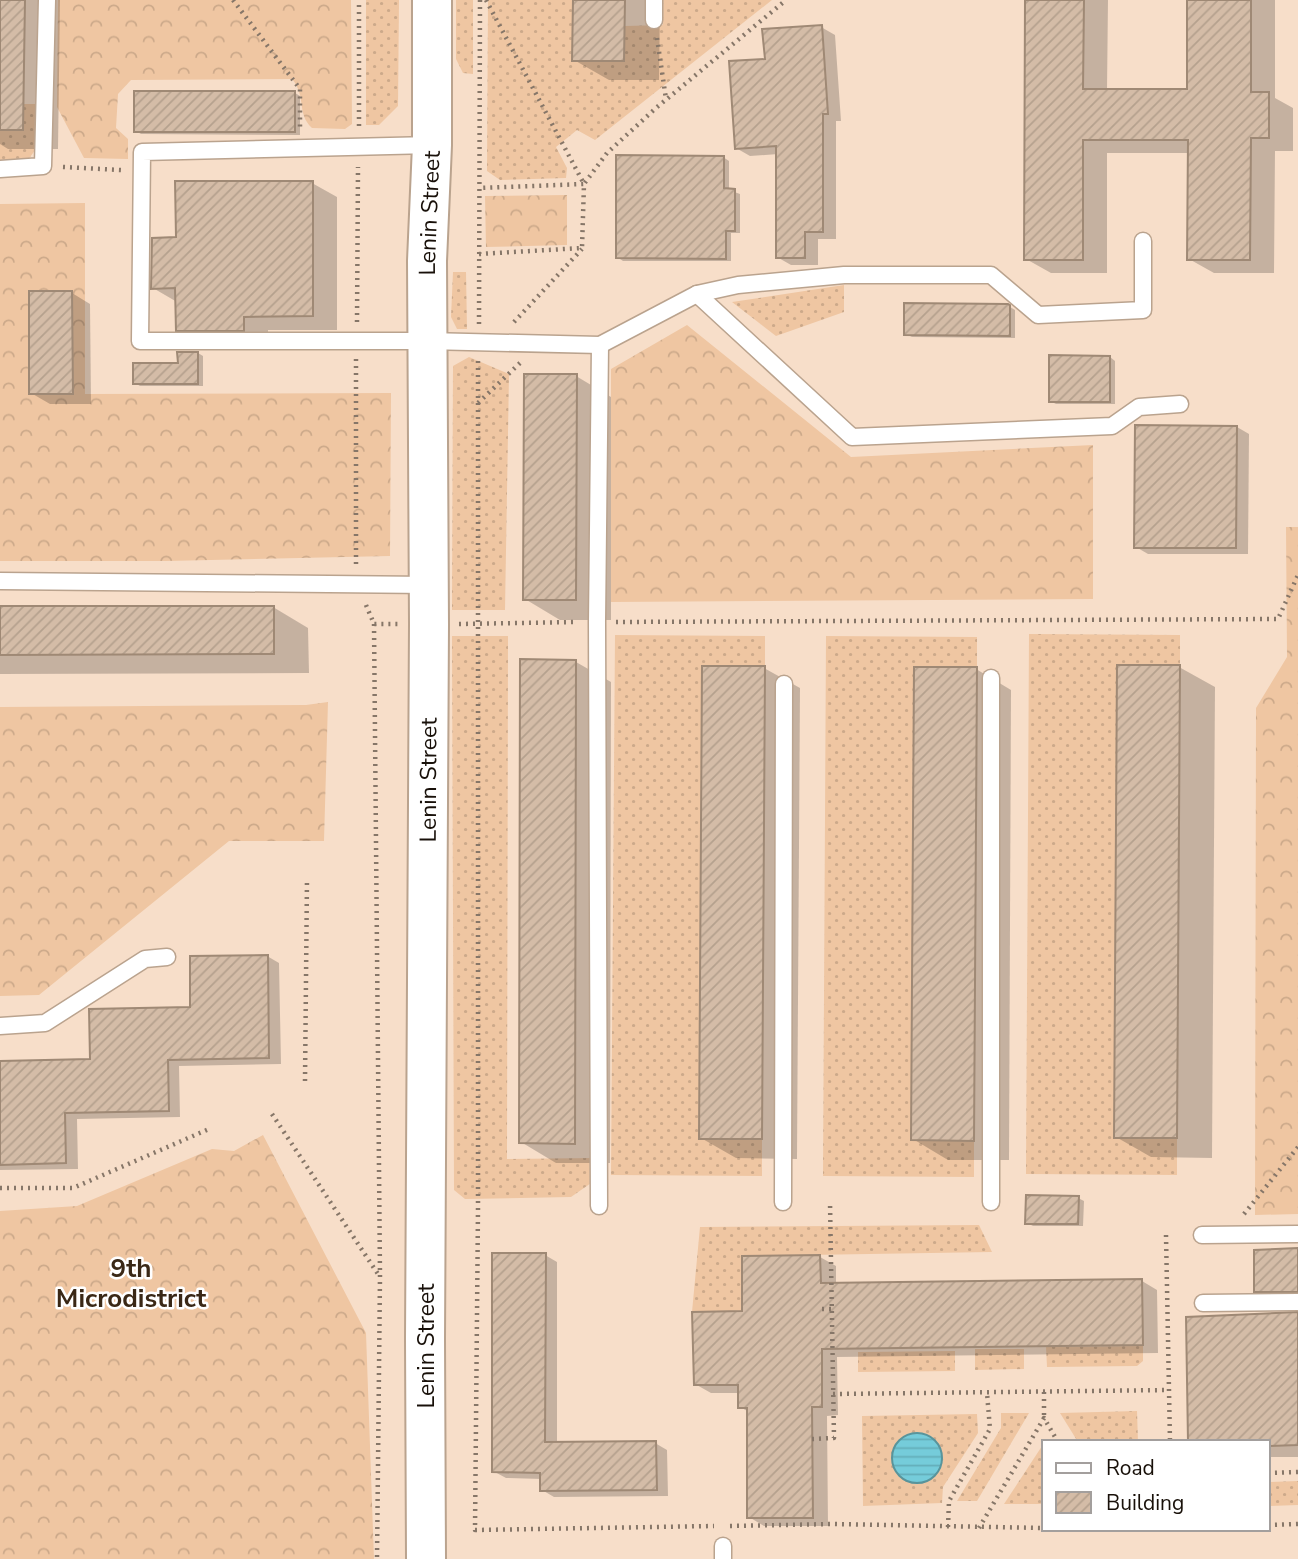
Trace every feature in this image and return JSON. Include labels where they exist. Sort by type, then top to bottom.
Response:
[{"type":"street","name":"Lenin Street","points":[[426,1559],[429,624],[427,261],[432,145],[432,0]]},
{"type":"lane","points":[[0,169],[43,166],[47,0]]},
{"type":"lane","points":[[654,0],[654,20]]},
{"type":"lane","points":[[432,145],[142,152],[140,341],[427,341],[600,345],[697,294],[738,285],[844,275],[991,275],[1038,315],[1143,310],[1143,241]]},
{"type":"lane","points":[[697,294],[852,438],[1112,426],[1139,407],[1180,404]]},
{"type":"lane","points":[[600,345],[597,622],[600,1206]]},
{"type":"lane","points":[[0,581],[429,585]]},
{"type":"lane","points":[[991,678],[991,1202]]},
{"type":"lane","points":[[783,1202],[784,684]]},
{"type":"lane","points":[[0,1026],[45,1023],[145,959],[167,957]]},
{"type":"lane","points":[[1202,1235],[1298,1234]]},
{"type":"lane","points":[[1203,1303],[1298,1302]]},
{"type":"path","points":[[233,0],[300,89],[301,148]]},
{"type":"path","points":[[359,0],[356,583],[374,624],[380,1276],[377,1559]]},
{"type":"path","points":[[480,0],[475,1530],[834,1524],[1042,1528]]},
{"type":"path","points":[[486,0],[584,184],[582,248],[496,342]]},
{"type":"path","points":[[584,184],[607,153],[666,99],[786,0]]},
{"type":"path","points":[[654,20],[666,99]]},
{"type":"path","points":[[43,166],[142,171]]},
{"type":"path","points":[[479,188],[584,184]]},
{"type":"path","points":[[479,254],[582,248]]},
{"type":"path","points":[[478,403],[541,343]]},
{"type":"path","points":[[374,624],[1278,619],[1298,575]]},
{"type":"path","points":[[305,1081],[307,879]]},
{"type":"path","points":[[272,1114],[380,1276]]},
{"type":"path","points":[[0,1188],[73,1188],[209,1129]]},
{"type":"path","points":[[1202,1235],[1247,1212],[1298,1147]]},
{"type":"path","points":[[812,1438],[834,1438],[830,1202]]},
{"type":"path","points":[[1166,1235],[1170,1440]]},
{"type":"path","points":[[822,1309],[831,1309]]},
{"type":"path","points":[[833,1394],[1168,1390]]},
{"type":"path","points":[[1044,1392],[1044,1418],[1057,1440]]},
{"type":"path","points":[[948,1527],[949,1501],[990,1429],[987,1393]]},
{"type":"path","points":[[979,1528],[1044,1418]]},
{"type":"path","points":[[1270,1473],[1298,1472]]},
{"type":"path","points":[[1270,1525],[1298,1524]]},
{"type":"green space","points":[[58,0],[351,0],[352,124],[345,129],[312,128],[304,117],[299,92],[292,79],[131,80],[118,94],[116,128],[128,139],[128,159],[84,158],[57,107]]},
{"type":"green space","points":[[366,0],[399,0],[398,106],[379,125],[366,125]]},
{"type":"green space","points":[[456,0],[473,0],[473,74],[463,73],[456,59]]},
{"type":"green space","points":[[488,0],[573,0],[572,60],[624,61],[625,26],[663,25],[663,0],[772,0],[595,140],[577,130],[556,147],[567,168],[566,178],[500,180],[487,171]]},
{"type":"green space","points":[[24,104],[37,104],[38,146],[28,160],[0,160],[0,130],[23,130]]},
{"type":"green space","points":[[567,195],[567,245],[486,247],[485,196]]},
{"type":"green space","points":[[85,203],[85,394],[391,393],[390,556],[166,561],[0,561],[0,204]],"holes":[[[72,291],[73,394],[30,394],[29,292]]]},
{"type":"green space","points":[[453,272],[466,272],[467,329],[457,329],[451,317]]},
{"type":"green space","points":[[844,285],[844,312],[776,336],[732,302]]},
{"type":"green space","points":[[687,325],[851,457],[1093,445],[1093,599],[611,602],[611,369]]},
{"type":"green space","points":[[469,357],[509,374],[505,610],[452,610],[453,366]]},
{"type":"green space","points":[[1286,527],[1298,527],[1298,1214],[1255,1215],[1256,708],[1287,657]]},
{"type":"green space","points":[[1029,634],[1180,635],[1180,665],[1117,665],[1114,1138],[1177,1138],[1177,1175],[1026,1174]]},
{"type":"green space","points":[[615,635],[765,636],[765,666],[702,666],[699,1139],[762,1139],[762,1176],[611,1175]]},
{"type":"green space","points":[[452,636],[508,636],[507,1159],[594,1158],[594,1181],[571,1197],[465,1199],[454,1190]]},
{"type":"green space","points":[[826,636],[977,637],[977,667],[911,1140],[974,1141],[974,1177],[823,1176]]},
{"type":"green space","points":[[328,702],[324,841],[229,841],[39,995],[0,996],[0,707],[306,705]]},
{"type":"green space","points":[[263,1135],[366,1333],[374,1559],[0,1559],[0,1211],[77,1206],[212,1149],[234,1151]]},
{"type":"green space","points":[[979,1225],[992,1252],[742,1256],[742,1311],[692,1312],[700,1227]]},
{"type":"green space","points":[[1143,1346],[1143,1361],[1137,1366],[1047,1367],[1046,1347]]},
{"type":"green space","points":[[975,1349],[1024,1349],[1024,1369],[975,1370]]},
{"type":"green space","points":[[955,1351],[955,1371],[858,1372],[858,1352]]},
{"type":"green space","points":[[1137,1411],[1138,1440],[1077,1440],[1060,1413]]},
{"type":"green space","points":[[1001,1413],[1029,1413],[977,1501],[957,1501],[1001,1428]]},
{"type":"green space","points":[[977,1414],[978,1433],[943,1487],[942,1503],[863,1506],[862,1416]]},
{"type":"green space","points":[[1042,1446],[1042,1504],[1004,1504]]},
{"type":"green space","points":[[1298,1481],[1298,1505],[1270,1506],[1270,1482]]},
{"type":"water","points":[[917,1433],[935,1440],[942,1458],[935,1476],[917,1483],[899,1476],[892,1458],[899,1440]]},
{"type":"building","points":[[0,0],[25,0],[23,130],[0,130]]},
{"type":"building","points":[[573,0],[625,0],[624,61],[572,61]]},
{"type":"building","points":[[1025,0],[1084,0],[1083,89],[1187,89],[1187,0],[1251,0],[1251,92],[1269,92],[1269,138],[1251,138],[1250,260],[1187,260],[1188,140],[1083,140],[1083,260],[1024,260]]},
{"type":"building","points":[[822,25],[828,114],[823,114],[823,232],[805,232],[805,258],[776,258],[776,146],[735,149],[729,61],[765,59],[762,29]]},
{"type":"building","points":[[134,91],[295,91],[295,132],[134,132]]},
{"type":"building","points":[[616,155],[724,156],[724,188],[735,189],[735,231],[726,231],[726,259],[616,258]]},
{"type":"building","points":[[175,181],[313,181],[313,316],[244,317],[244,331],[176,331],[175,288],[151,289],[152,238],[176,237]]},
{"type":"building","points":[[29,291],[72,291],[73,394],[29,394]]},
{"type":"building","points":[[904,303],[1008,304],[1010,336],[904,335]]},
{"type":"building","points":[[177,352],[198,352],[198,384],[133,384],[133,363],[178,363]]},
{"type":"building","points":[[1049,355],[1110,356],[1110,402],[1049,402]]},
{"type":"building","points":[[524,374],[577,374],[576,600],[523,600]]},
{"type":"building","points":[[1135,425],[1237,426],[1236,548],[1134,548]]},
{"type":"building","points":[[0,606],[274,606],[274,654],[0,655]]},
{"type":"building","points":[[520,659],[576,660],[575,1144],[519,1143]]},
{"type":"building","points":[[1117,665],[1180,665],[1177,1138],[1114,1138]]},
{"type":"building","points":[[702,666],[765,666],[762,1139],[699,1139]]},
{"type":"building","points":[[914,667],[977,667],[974,1141],[911,1140]]},
{"type":"building","points":[[268,955],[269,1058],[168,1060],[169,1111],[65,1113],[66,1163],[0,1165],[0,1061],[90,1059],[89,1009],[190,1007],[190,956]]},
{"type":"building","points":[[1026,1195],[1079,1196],[1078,1224],[1025,1224]]},
{"type":"building","points":[[1298,1248],[1298,1292],[1254,1292],[1254,1250]]},
{"type":"building","points":[[492,1253],[546,1253],[545,1442],[656,1441],[657,1490],[540,1491],[540,1473],[492,1472]]},
{"type":"building","points":[[820,1255],[821,1283],[1142,1279],[1143,1345],[822,1349],[822,1407],[812,1407],[813,1518],[747,1518],[747,1408],[738,1408],[738,1385],[694,1385],[692,1312],[742,1311],[742,1256]]},
{"type":"building","points":[[1298,1312],[1298,1445],[1270,1446],[1270,1440],[1188,1440],[1186,1317]]},
{"type":"district","name":"9th Microdistrict","points":[[131,1283]]}]
